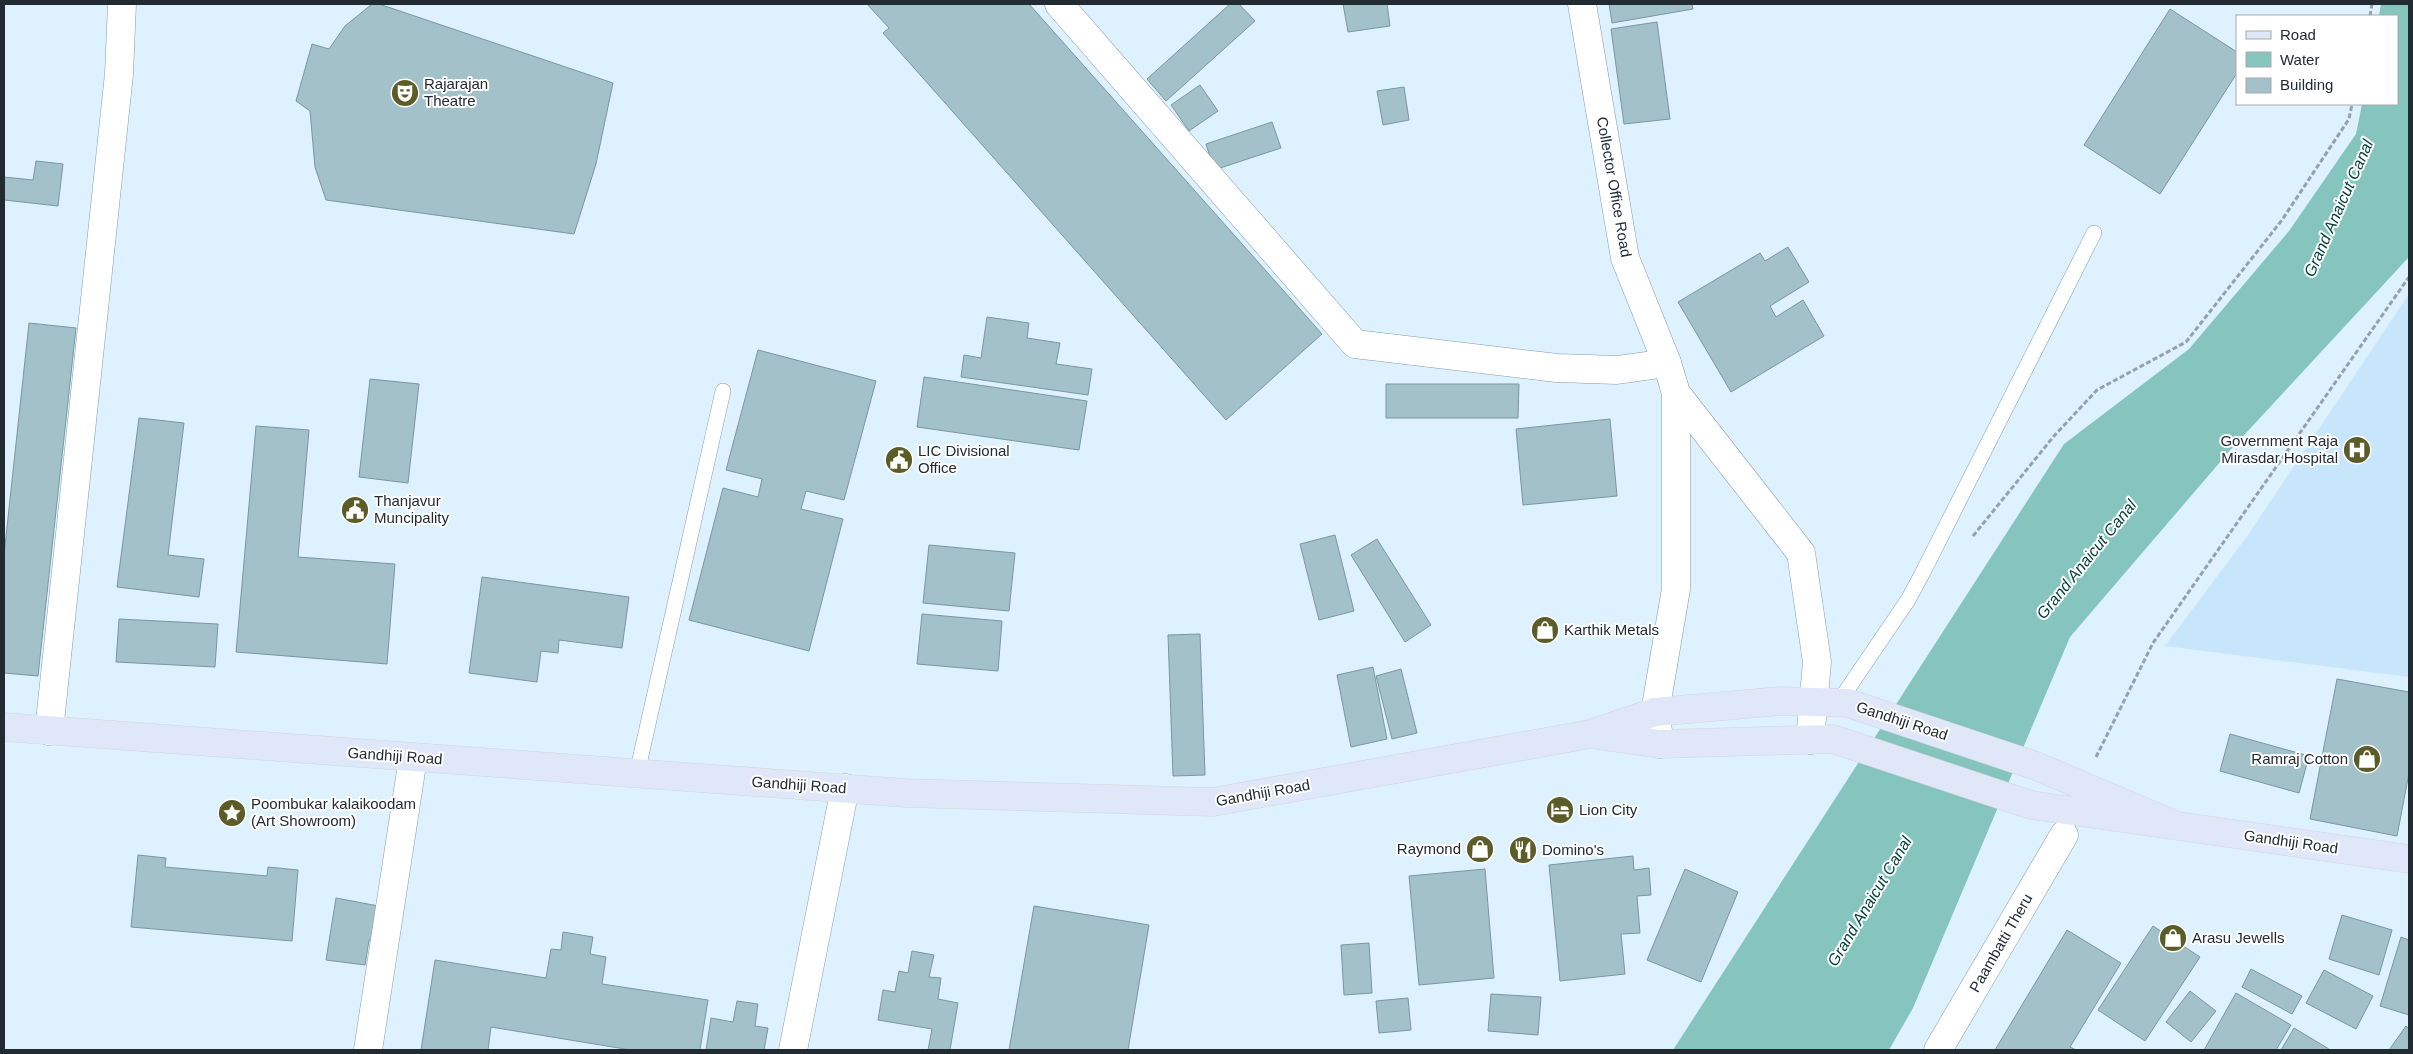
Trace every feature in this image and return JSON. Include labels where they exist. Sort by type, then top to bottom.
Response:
[{"type":"main road","name":"Gandhiji Road","points":[[4,727],[906,793],[1213,802],[1590,734],[1655,712],[1781,701],[1834,703],[2036,766],[2172,824]]},
{"type":"main road","name":"Gandhiji Road","points":[[1590,734],[1660,744],[1822,740],[2031,805],[2409,859]]},
{"type":"street","points":[[49,730],[120,74],[122,4]]},
{"type":"street","points":[[1059,4],[1355,344],[1557,368],[1616,370],[1667,363]]},
{"type":"street","name":"Collector Office Road","points":[[1582,4],[1625,258],[1667,363],[1676,393],[1676,589],[1655,712],[1660,744]]},
{"type":"street","name":"Collector Office Road","points":[[1676,393],[1801,553],[1817,662],[1834,703],[1822,740]]},
{"type":"street","points":[[368,1050],[414,758]]},
{"type":"street","points":[[792,1050],[845,788]]},
{"type":"street","name":"Paambatti Theru","points":[[1938,1050],[2064,835]]},
{"type":"lane","points":[[1834,703],[1908,600],[2094,233]]},
{"type":"lane","points":[[636,774],[723,391]]},
{"type":"path","points":[[1968,543],[2054,436],[2097,390],[2186,342],[2282,220],[2349,119],[2352,105]]},
{"type":"path","points":[[2082,785],[2153,643],[2409,277]]},
{"type":"shaded area","name":"Government Raja Mirasdar Hospital","points":[[2409,294],[2409,677],[2165,646],[2248,535]]},
{"type":"water","name":"Grand Anaicut Canal","points":[[2381,4],[2409,4],[2409,257],[2233,447],[2070,637],[1913,1008],[1889,1050],[1673,1050],[2064,444],[2189,349],[2289,231],[2356,134],[2362,105],[2398,105],[2398,15],[2379,15]]},
{"type":"building","points":[[372,4],[379,4],[613,83],[596,164],[574,234],[326,200],[315,167],[310,111],[296,101],[312,44],[329,49],[345,26]]},
{"type":"building","points":[[867,4],[1029,4],[1322,334],[1226,420],[883,33],[889,28]]},
{"type":"building","points":[[1230,4],[1239,4],[1255,21],[1166,101],[1147,79]]},
{"type":"building","points":[[1343,4],[1387,4],[1390,26],[1348,32]]},
{"type":"building","points":[[1609,4],[1692,4],[1693,9],[1612,23]]},
{"type":"building","points":[[2170,9],[2236,51],[2236,75],[2160,194],[2084,145]]},
{"type":"building","points":[[1657,22],[1670,119],[1624,124],[1611,29]]},
{"type":"building","points":[[1200,85],[1218,111],[1189,131],[1171,105]]},
{"type":"building","points":[[1404,87],[1409,120],[1383,125],[1377,91]]},
{"type":"building","points":[[1272,122],[1281,148],[1214,170],[1206,144]]},
{"type":"building","points":[[36,161],[63,164],[58,206],[4,200],[4,177],[33,180]]},
{"type":"building","points":[[1788,247],[1809,282],[1770,306],[1776,317],[1803,300],[1824,336],[1731,392],[1678,302],[1760,253],[1765,261]]},
{"type":"building","points":[[987,317],[1029,323],[1027,338],[1060,343],[1056,364],[1092,369],[1088,395],[961,377],[964,355],[981,358]]},
{"type":"building","points":[[29,323],[76,328],[38,676],[4,673],[4,555]]},
{"type":"building","points":[[758,350],[876,381],[844,500],[806,491],[801,509],[843,519],[809,651],[689,620],[723,488],[758,497],[762,479],[726,470]]},
{"type":"building","points":[[924,377],[1087,401],[1079,450],[917,427]]},
{"type":"building","points":[[370,379],[419,384],[408,483],[359,477]]},
{"type":"building","points":[[1386,384],[1519,384],[1518,418],[1386,418]]},
{"type":"building","points":[[139,418],[184,423],[168,555],[204,559],[199,597],[117,587]]},
{"type":"building","points":[[1610,419],[1617,496],[1523,505],[1516,429]]},
{"type":"building","points":[[256,426],[309,430],[298,557],[395,564],[387,664],[236,652]]},
{"type":"building","points":[[1335,535],[1354,611],[1319,620],[1300,544]]},
{"type":"building","points":[[1377,539],[1431,625],[1405,642],[1351,555]]},
{"type":"building","points":[[929,545],[1015,553],[1009,611],[923,603]]},
{"type":"building","points":[[482,577],[629,597],[622,648],[559,640],[558,653],[541,651],[537,682],[469,673]]},
{"type":"building","points":[[922,614],[1002,621],[998,671],[917,664]]},
{"type":"building","points":[[119,619],[218,624],[215,667],[116,662]]},
{"type":"building","points":[[1200,634],[1205,775],[1173,776],[1168,635]]},
{"type":"building","points":[[1373,667],[1387,739],[1351,747],[1337,675]]},
{"type":"building","points":[[1401,669],[1417,733],[1392,739],[1376,676]]},
{"type":"building","points":[[2337,679],[2409,692],[2409,773],[2397,836],[2310,819]]},
{"type":"building","points":[[2230,734],[2309,756],[2299,793],[2220,771]]},
{"type":"building","points":[[138,855],[166,858],[165,867],[267,876],[268,867],[298,870],[292,941],[131,927]]},
{"type":"building","points":[[1633,856],[1634,870],[1649,868],[1651,895],[1637,896],[1640,933],[1621,934],[1625,974],[1560,981],[1549,865]]},
{"type":"building","points":[[1485,869],[1494,978],[1419,985],[1409,876]]},
{"type":"building","points":[[1685,869],[1738,892],[1701,982],[1647,960]]},
{"type":"building","points":[[336,898],[384,907],[378,941],[369,940],[365,965],[326,960]]},
{"type":"building","points":[[1034,906],[1149,925],[1128,1050],[1009,1050]]},
{"type":"building","points":[[2342,915],[2392,930],[2379,975],[2329,959]]},
{"type":"building","points":[[2153,926],[2200,957],[2145,1041],[2098,1010]]},
{"type":"building","points":[[2067,930],[2121,963],[2070,1047],[2076,1050],[1995,1050]]},
{"type":"building","points":[[563,932],[593,937],[590,954],[606,957],[602,984],[708,1000],[700,1050],[631,1050],[491,1027],[488,1050],[421,1050],[435,960],[546,978],[551,949],[561,950]]},
{"type":"building","points":[[2401,937],[2409,940],[2409,1015],[2380,1006]]},
{"type":"building","points":[[1369,943],[1372,993],[1344,995],[1341,945]]},
{"type":"building","points":[[912,951],[934,955],[929,977],[941,978],[938,999],[958,1003],[950,1050],[928,1050],[932,1029],[878,1020],[883,990],[895,992],[899,971],[908,973]]},
{"type":"building","points":[[2251,969],[2302,996],[2292,1014],[2242,987]]},
{"type":"building","points":[[2324,970],[2373,996],[2356,1029],[2306,1003]]},
{"type":"building","points":[[2190,991],[2216,1011],[2191,1042],[2166,1022]]},
{"type":"building","points":[[2236,993],[2291,1025],[2276,1050],[2204,1050]]},
{"type":"building","points":[[1491,994],[1541,997],[1538,1035],[1488,1031]]},
{"type":"building","points":[[1408,998],[1411,1030],[1379,1033],[1376,1001]]},
{"type":"building","points":[[737,1001],[758,1004],[755,1026],[768,1028],[764,1050],[706,1050],[711,1018],[733,1022]]},
{"type":"building","points":[[2406,1026],[2409,1029],[2409,1050],[2389,1050]]},
{"type":"building","points":[[2294,1028],[2329,1049],[2281,1050]]},
{"type":"place","name":"Rajarajan Theatre","points":[[405,93]]},
{"type":"place","name":"Government Raja Mirasdar Hospital","points":[[2357,450]]},
{"type":"place","name":"LIC Divisional Office","points":[[899,460]]},
{"type":"place","name":"Thanjavur Muncipality","points":[[355,510]]},
{"type":"place","name":"Karthik Metals","points":[[1545,630]]},
{"type":"place","name":"Ramraj Cotton","points":[[2367,759]]},
{"type":"place","name":"Lion City","points":[[1560,810]]},
{"type":"place","name":"Poombukar kalaikoodam (Art Showroom)","points":[[232,813]]},
{"type":"place","name":"Raymond","points":[[1480,849]]},
{"type":"place","name":"Domino's","points":[[1523,850]]},
{"type":"place","name":"Arasu Jewells","points":[[2173,938]]}]
